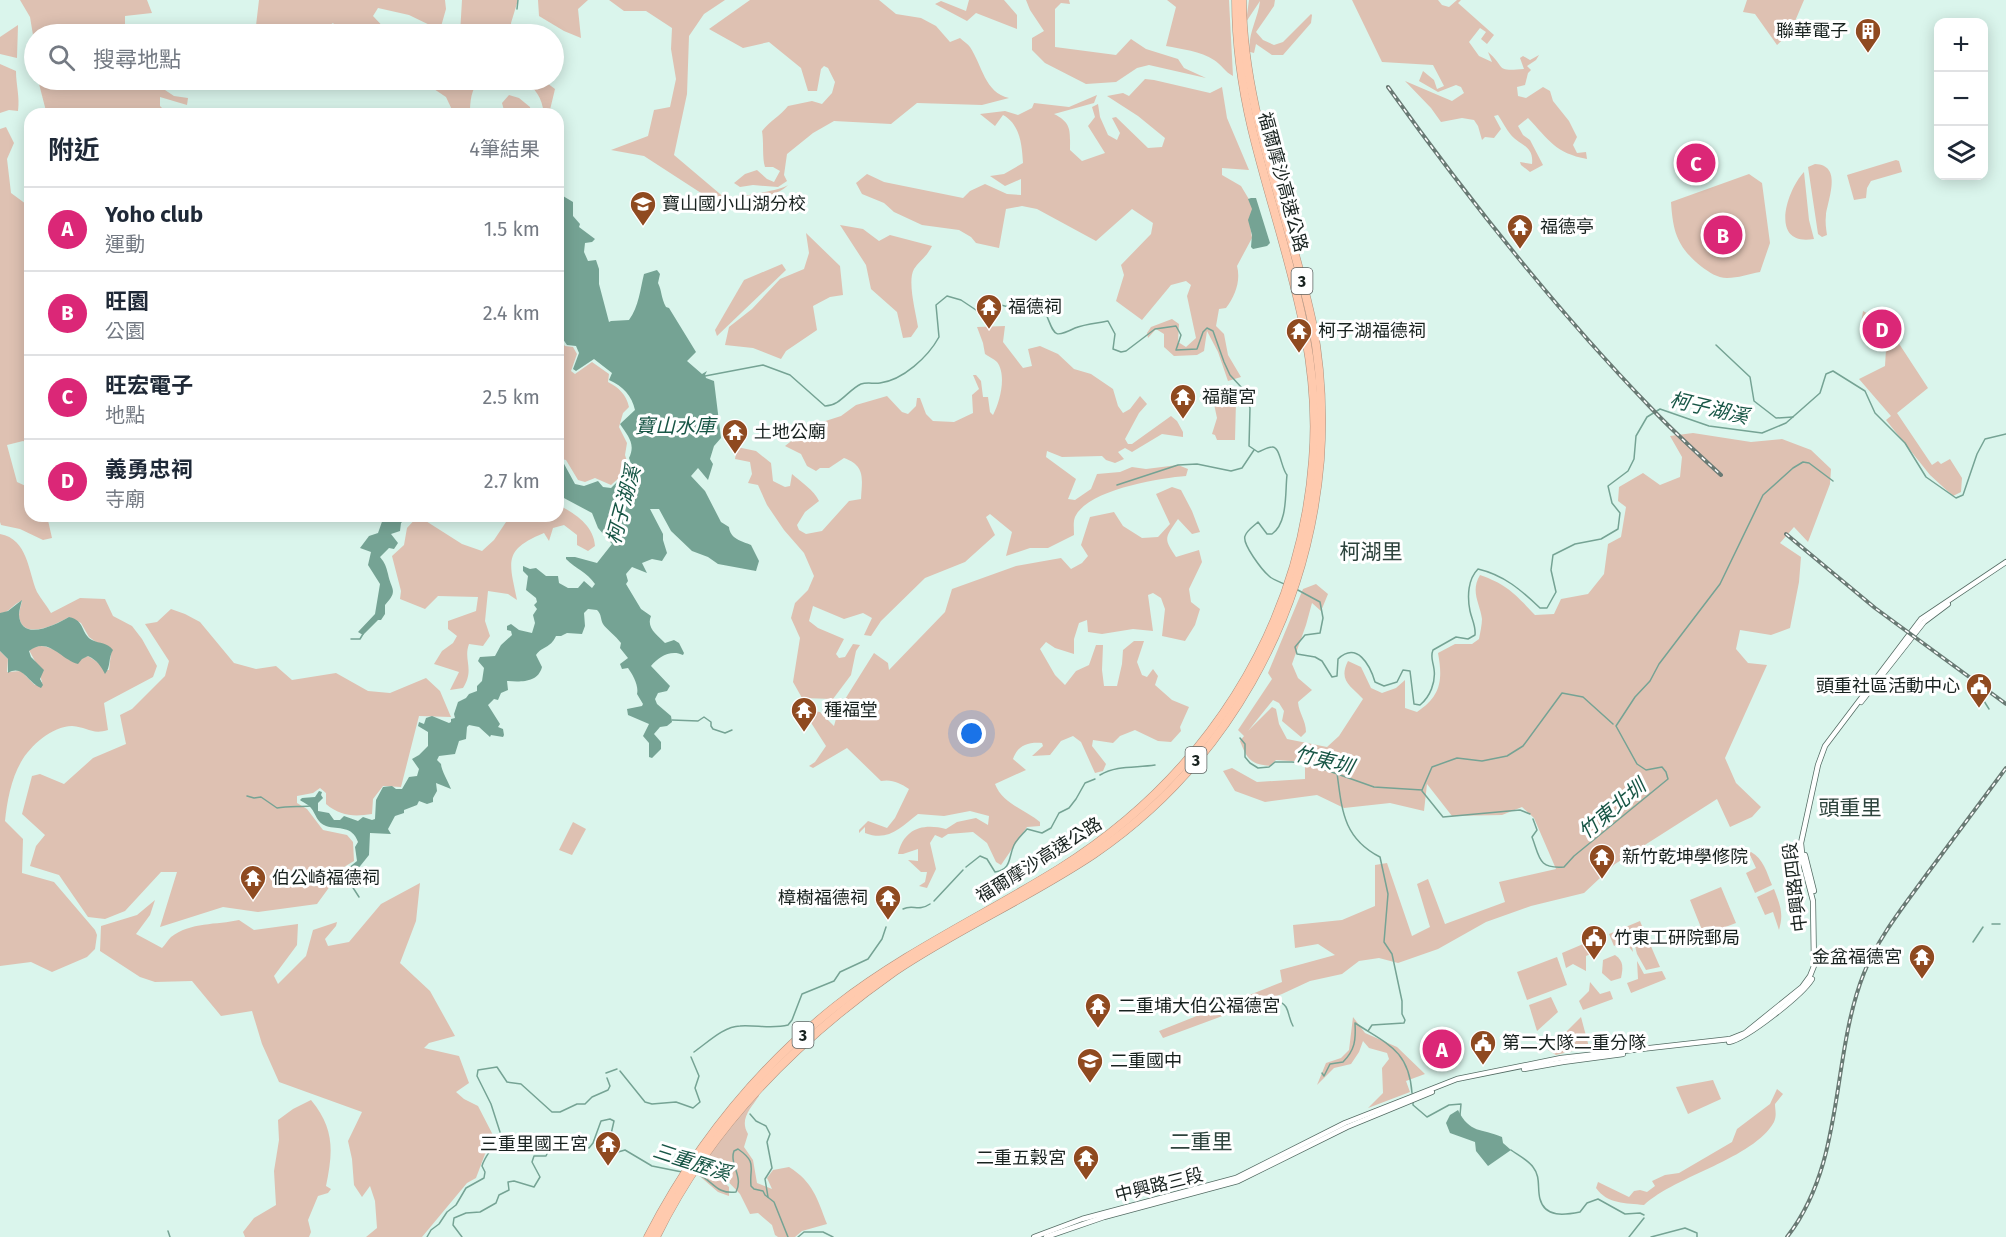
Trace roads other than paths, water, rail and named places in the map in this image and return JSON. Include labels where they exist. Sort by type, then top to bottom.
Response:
[{"type":"highway","name":"福爾摩沙高速公路","points":[[1236,0],[1237,38],[1247,106],[1297,288],[1312,369],[1315,416],[1313,463],[1298,565]]},
{"type":"highway","name":"福爾摩沙高速公路","points":[[648,1237],[690,1171],[724,1128],[802,1045],[839,1013],[898,970],[1117,829],[1161,790],[1189,760],[1217,724],[1253,666],[1285,604],[1313,516],[1320,457],[1321,417],[1318,362],[1303,286],[1251,97],[1243,45],[1242,0]]},
{"type":"highway","points":[[1243,45],[1246,10]]},
{"type":"highway","name":"福爾摩沙高速公路","points":[[656,1237],[680,1186]]},
{"type":"main road","name":"中興路四段","points":[[1385,1108],[1468,1079],[1563,1062],[1737,1041],[1804,989],[1813,978],[1818,960],[1815,897],[1804,851],[1804,836],[1824,756],[1861,703],[1924,622],[2006,564]]},
{"type":"main road","name":"中興路三段","points":[[1034,1237],[1082,1219],[1236,1178],[1345,1123],[1385,1108]]},
{"type":"main road","name":"中興路三段","points":[[1046,1237],[1098,1218],[1238,1181],[1385,1108]]},
{"type":"water","name":"寶山水庫","points":[[564,197],[573,202],[573,216],[580,224],[579,227],[595,239],[585,243],[584,252],[588,261],[596,260],[599,269],[599,284],[609,322],[629,320],[637,304],[644,274],[657,270],[660,274],[658,283],[664,304],[669,308],[696,352],[687,361],[702,374],[707,371],[706,378],[714,381],[721,438],[714,446],[710,459],[713,464],[708,480],[698,468],[691,476],[705,491],[721,522],[729,527],[737,539],[751,545],[759,561],[756,571],[718,564],[692,551],[671,531],[659,509],[650,509],[663,534],[667,553],[662,561],[652,559],[642,563],[647,573],[632,567],[626,574],[628,581],[626,584],[641,609],[651,616],[650,624],[653,631],[665,643],[674,640],[679,643],[684,653],[683,655],[674,653],[665,655],[651,666],[670,686],[667,691],[658,693],[655,699],[657,704],[671,716],[672,722],[660,727],[654,734],[661,742],[661,749],[652,758],[649,757],[649,743],[643,736],[649,724],[628,715],[627,709],[643,704],[637,694],[632,674],[628,668],[622,669],[620,664],[628,658],[620,648],[621,643],[603,624],[599,612],[588,609],[584,613],[585,626],[582,634],[567,633],[556,636],[536,655],[542,667],[537,676],[523,681],[507,681],[508,690],[501,693],[498,700],[494,699],[488,705],[500,724],[498,727],[503,729],[503,737],[491,735],[490,737],[479,727],[469,725],[466,739],[459,741],[455,754],[439,756],[437,760],[441,764],[451,789],[436,783],[437,791],[433,802],[427,804],[419,801],[417,805],[395,816],[388,829],[391,834],[370,833],[369,855],[345,885],[342,883],[343,872],[357,861],[355,847],[358,842],[352,833],[345,829],[323,825],[313,810],[300,800],[315,797],[319,791],[322,792],[323,798],[318,803],[318,811],[329,813],[334,820],[340,820],[344,816],[358,821],[363,817],[375,819],[376,800],[383,787],[392,786],[402,789],[409,777],[417,776],[419,769],[412,759],[428,746],[428,732],[418,726],[419,722],[424,724],[426,718],[432,716],[449,723],[455,718],[458,702],[477,691],[477,686],[482,681],[484,668],[478,661],[480,657],[495,656],[501,645],[512,635],[511,631],[507,630],[507,626],[511,624],[519,630],[532,633],[535,623],[533,615],[537,609],[534,605],[537,602],[536,598],[526,590],[528,576],[523,571],[523,566],[530,569],[536,568],[546,576],[558,576],[559,583],[568,588],[578,588],[584,581],[592,588],[595,584],[566,557],[597,563],[612,544],[598,528],[592,513],[564,498],[564,464],[575,484],[584,486],[598,481],[603,487],[611,488],[620,479],[633,478],[635,475],[629,458],[632,448],[620,424],[635,410],[632,400],[623,388],[609,380],[612,373],[594,359],[576,371],[573,369],[579,353],[576,346],[567,345],[564,341]]},
{"type":"water","points":[[1256,198],[1270,243],[1267,246],[1253,249],[1248,220],[1252,209],[1248,199]]},
{"type":"water","points":[[382,522],[402,522],[400,531],[391,534],[398,543],[394,549],[389,548],[380,557],[387,569],[393,590],[392,596],[385,605],[385,614],[381,620],[378,620],[363,635],[358,632],[375,614],[380,584],[368,565],[371,552],[360,548],[369,536],[378,533]]},
{"type":"water","points":[[22,600],[19,615],[21,623],[26,628],[33,630],[48,627],[69,617],[81,624],[92,640],[111,647],[113,650],[105,674],[88,656],[78,664],[42,646],[29,651],[31,657],[44,670],[40,679],[43,685],[41,688],[22,672],[8,673],[8,659],[0,651],[0,613],[8,611]]},
{"type":"water","points":[[1458,1110],[1462,1118],[1472,1127],[1502,1137],[1503,1143],[1511,1150],[1488,1166],[1476,1151],[1475,1142],[1450,1133],[1446,1123],[1450,1115]]},
{"type":"waterway","points":[[517,9],[518,0]]},
{"type":"waterway","name":"柯子湖溪","points":[[705,376],[763,365],[790,375],[825,406],[830,405],[840,401],[861,384],[889,381],[922,360],[939,337],[936,305],[947,296],[961,300],[985,316],[1001,305],[1027,312],[1037,310],[1046,314],[1053,331],[1059,334],[1108,321],[1115,334],[1113,349],[1121,352],[1126,351],[1155,329],[1176,326],[1181,335],[1176,350],[1197,349],[1203,332],[1207,328],[1213,331],[1230,375],[1242,388],[1250,408],[1249,446],[1258,452],[1275,448],[1287,475],[1283,515],[1277,529],[1272,534],[1267,534],[1258,522],[1245,536],[1246,545],[1266,573],[1286,585]]},
{"type":"waterway","points":[[1716,345],[1750,377],[1754,401],[1776,418],[1793,417]]},
{"type":"waterway","name":"柯子湖溪","points":[[1296,589],[1320,602],[1323,618],[1320,633],[1305,635],[1295,647],[1297,654],[1315,657],[1322,661],[1332,677],[1337,676],[1338,659],[1345,654],[1357,654],[1362,657],[1370,669],[1375,682],[1384,686],[1397,682],[1403,670],[1410,671],[1414,704],[1420,705],[1427,698],[1433,684],[1433,650],[1456,637],[1468,639],[1475,635],[1469,594],[1470,583],[1478,569],[1504,579],[1540,608],[1547,608],[1556,592],[1551,570],[1553,555],[1575,544],[1601,539],[1618,529],[1620,513],[1612,503],[1608,486],[1628,471],[1634,459],[1636,436],[1647,417],[1660,409],[1709,426],[1762,433],[1786,423],[1820,393],[1826,374],[1833,371],[1865,391],[1875,413],[1905,443],[1926,477],[1956,498],[1963,495],[1977,454],[1985,439],[2006,434]]},
{"type":"waterway","points":[[1117,485],[1178,465],[1197,464],[1231,471],[1242,468],[1254,450]]},
{"type":"waterway","points":[[1533,819],[1537,830],[1532,837],[1541,861],[1549,866],[1564,867],[1574,856],[1668,779],[1662,767],[1646,770],[1637,764],[1616,726],[1635,697],[1650,681],[1659,664],[1720,584],[1763,495],[1803,462],[1809,463],[1833,481]]},
{"type":"waterway","points":[[351,639],[360,639],[363,634]]},
{"type":"waterway","points":[[1974,685],[1989,709]]},
{"type":"waterway","points":[[1874,691],[1888,693],[1896,689]]},
{"type":"waterway","points":[[1422,790],[1432,767],[1457,758],[1482,761],[1507,756],[1523,746],[1562,693],[1583,697],[1613,724]]},
{"type":"waterway","points":[[672,720],[698,721],[704,717],[711,722],[713,729],[725,733],[732,730]]},
{"type":"waterway","name":"竹東圳","points":[[1240,738],[1245,744],[1245,757],[1258,768],[1269,767],[1275,762],[1309,764],[1374,787],[1422,790]]},
{"type":"waterway","name":"竹東圳","points":[[1100,775],[1120,768],[1155,765]]},
{"type":"waterway","points":[[1337,773],[1343,811],[1351,832],[1358,841],[1380,857],[1388,894],[1384,942],[1392,954],[1405,1020],[1404,1023],[1372,1025],[1368,1031]]},
{"type":"waterway","name":"竹東圳","points":[[966,867],[980,856],[987,859],[995,872],[1000,871],[1007,866],[1015,843],[1027,829],[1042,833],[1051,828],[1059,813],[1069,808],[1085,783],[1095,779]]},
{"type":"waterway","name":"竹東北圳","points":[[1422,791],[1443,817],[1520,810],[1530,814]]},
{"type":"waterway","name":"柯子湖溪","points":[[247,796],[261,797],[277,808],[310,806]]},
{"type":"waterway","name":"竹東圳","points":[[934,901],[963,870]]},
{"type":"waterway","points":[[348,880],[359,897]]},
{"type":"waterway","name":"竹東圳","points":[[903,909],[930,904]]},
{"type":"waterway","points":[[1992,924],[2000,924]]},
{"type":"waterway","name":"竹東圳","points":[[694,1052],[722,1032],[734,1027],[788,1025],[802,994],[834,981],[840,972],[868,959],[882,939],[886,927]]},
{"type":"waterway","points":[[1973,942],[1983,927]]},
{"type":"waterway","points":[[1253,1004],[1275,1002],[1283,1004],[1293,1026]]},
{"type":"waterway","points":[[1322,1073],[1324,1076],[1330,1064],[1343,1062],[1350,1053],[1355,1040],[1355,1023],[1386,1043],[1401,1057],[1410,1079],[1412,1093]]},
{"type":"waterway","name":"竹東圳","points":[[620,1071],[645,1102],[652,1104],[676,1102],[693,1108],[700,1102],[695,1088],[699,1076],[691,1057]]},
{"type":"waterway","name":"竹東圳","points":[[500,1132],[491,1104],[477,1076],[478,1070],[497,1067],[507,1082],[521,1084],[552,1112],[560,1112],[577,1104],[585,1104],[592,1097],[608,1090],[610,1086],[607,1078]]},
{"type":"waterway","name":"竹東圳","points":[[606,1073],[617,1069]]},
{"type":"waterway","points":[[1413,1102],[1413,1105],[1427,1117],[1449,1105],[1461,1104],[1460,1115]]},
{"type":"waterway","points":[[750,1114],[756,1121],[766,1126],[770,1134],[767,1142],[772,1168],[765,1179],[768,1197]]},
{"type":"waterway","name":"三重歷溪","points":[[462,1237],[453,1225],[454,1218],[466,1213],[480,1212],[496,1203],[499,1195],[509,1190],[508,1182],[514,1181],[534,1187],[540,1177],[532,1162],[534,1156],[546,1156],[552,1143],[564,1135],[573,1143],[589,1148],[601,1121],[610,1119],[614,1121],[608,1147],[611,1154],[625,1150],[652,1166],[682,1172]]},
{"type":"waterway","name":"竹東圳","points":[[427,1237],[447,1212],[456,1205],[466,1188],[484,1178],[485,1172],[482,1166],[498,1137]]},
{"type":"waterway","name":"三重歷溪","points":[[696,1174],[718,1189],[736,1192],[738,1176],[733,1156],[734,1151],[738,1149],[750,1162],[751,1186],[763,1191],[774,1202],[788,1237]]},
{"type":"waterway","points":[[1511,1150],[1533,1167],[1538,1179],[1540,1199],[1546,1209],[1551,1212],[1556,1214],[1580,1212],[1587,1203],[1598,1199],[1625,1214],[1644,1215]]},
{"type":"waterway","points":[[1629,1237],[1644,1218]]},
{"type":"waterway","points":[[1651,1237],[1685,1228],[1697,1233],[1697,1237]]},
{"type":"waterway","name":"竹東圳","points":[[168,1231],[170,1237]]},
{"type":"waterway","name":"三重歷溪","points":[[798,1237],[804,1232],[823,1232],[833,1237]]},
{"type":"railway","points":[[1388,87],[1450,171],[1547,293],[1652,409],[1721,475]]},
{"type":"railway","points":[[1786,534],[1875,608],[2006,704]]},
{"type":"railway","points":[[1787,1237],[1806,1207],[1819,1176],[1835,1109],[1853,1006],[1870,959],[1901,910],[2006,768]]},
{"type":"place","name":"聯華電子","points":[[1868,54]]},
{"type":"place","name":"旺宏電子","points":[[1696,163]]},
{"type":"place","name":"寶山國小山湖分校","points":[[643,227]]},
{"type":"place","name":"旺園","points":[[1723,235]]},
{"type":"place","name":"福德亭","points":[[1520,250]]},
{"type":"place","name":"義勇忠祠","points":[[1882,329]]},
{"type":"place","name":"福德祠","points":[[989,330]]},
{"type":"place","name":"柯子湖福德祠","points":[[1299,354]]},
{"type":"place","name":"福龍宮","points":[[1183,420]]},
{"type":"place","name":"土地公廟","points":[[735,455]]},
{"type":"place","name":"頭重社區活動中心","points":[[1979,709]]},
{"type":"place","name":"種福堂","points":[[804,733]]},
{"type":"place","name":"新竹乾坤學修院","points":[[1602,880]]},
{"type":"place","name":"伯公崎福德祠","points":[[253,901]]},
{"type":"place","name":"樟樹福德祠","points":[[888,921]]},
{"type":"place","name":"竹東工研院郵局","points":[[1594,961]]},
{"type":"place","name":"金盆福德宮","points":[[1922,980]]},
{"type":"place","name":"二重埔大伯公福德宮","points":[[1098,1029]]},
{"type":"place","name":"Yoho club","points":[[1442,1049]]},
{"type":"place","name":"第二大隊二重分隊","points":[[1483,1066]]},
{"type":"place","name":"二重國中","points":[[1090,1084]]},
{"type":"place","name":"三重里國王宮","points":[[608,1167]]},
{"type":"place","name":"二重五穀宮","points":[[1086,1181]]},
{"type":"district","name":"柯湖里","points":[[1371,552]]},
{"type":"district","name":"頭重里","points":[[1850,808]]},
{"type":"district","name":"二重里","points":[[1201,1142]]}]
